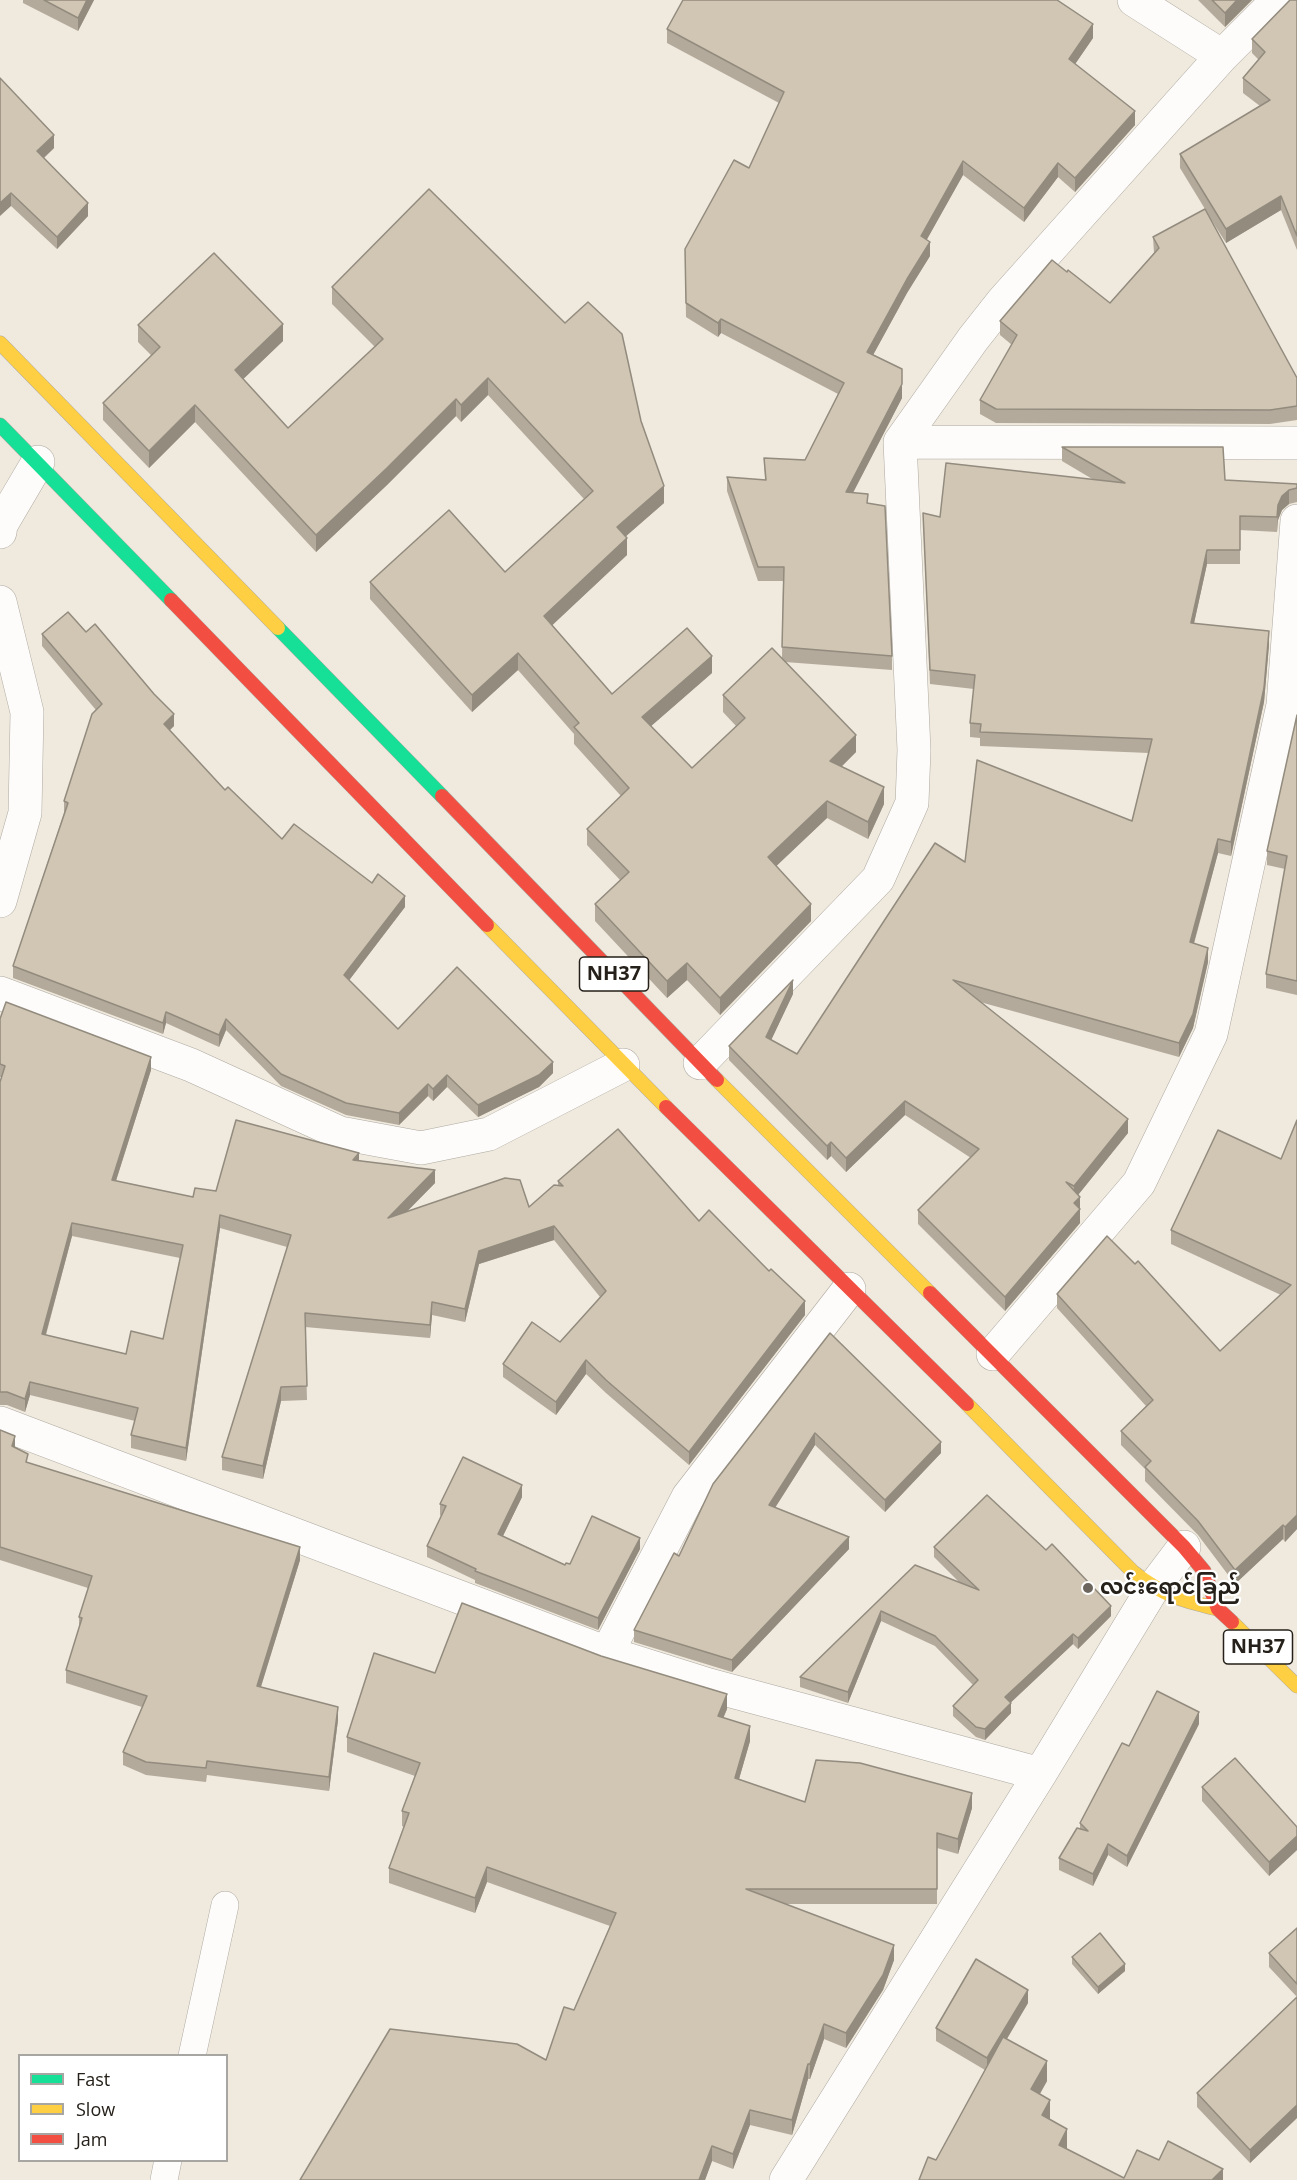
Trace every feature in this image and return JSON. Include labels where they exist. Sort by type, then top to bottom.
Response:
[{"type":"highway","name":"NH37","points":[[0,343],[84,426],[700,1063],[1184,1547],[1204,1571],[1218,1609],[1297,1686]]},
{"type":"highway","name":"NH37","points":[[0,425],[623,1065],[954,1391],[1132,1572],[1153,1588],[1177,1599],[1218,1609]]},
{"type":"street","points":[[1134,0],[1222,56]]},
{"type":"street","points":[[700,1063],[878,879],[912,803],[914,750],[900,442],[973,339],[1004,301],[1222,56],[1278,0]]},
{"type":"street","points":[[900,442],[1297,443]]},
{"type":"street","points":[[0,532],[1,525],[38,462]]},
{"type":"street","points":[[993,1354],[1139,1183],[1211,1034],[1283,705],[1297,521]]},
{"type":"street","points":[[0,602],[27,712],[25,813],[0,901]]},
{"type":"street","points":[[0,993],[191,1065],[340,1133],[421,1148],[489,1134],[623,1065]]},
{"type":"street","points":[[607,1653],[688,1497],[849,1289]]},
{"type":"street","points":[[0,1423],[607,1653],[709,1685],[1040,1774]]},
{"type":"street","points":[[786,2180],[1040,1774],[1153,1588],[1184,1547]]},
{"type":"lane","points":[[192,2054],[225,1905]]},
{"type":"lane","points":[[164,2180],[168,2162]]},
{"type":"building","points":[[44,0],[87,0],[78,18]]},
{"type":"building","points":[[683,0],[1057,0],[1093,24],[1069,59],[1135,111],[1075,178],[1058,163],[1024,208],[963,161],[921,236],[930,242],[867,352],[902,369],[902,384],[846,492],[868,494],[867,503],[885,506],[892,656],[782,647],[784,567],[758,567],[727,477],[766,480],[764,458],[805,460],[844,383],[721,319],[718,323],[686,303],[685,249],[734,160],[749,168],[784,92],[667,29]]},
{"type":"building","points":[[1212,0],[1237,0],[1225,13]]},
{"type":"building","points":[[1290,0],[1297,0],[1297,236],[1281,196],[1226,229],[1180,154],[1270,100],[1243,78],[1265,52],[1252,39]]},
{"type":"building","points":[[0,78],[54,135],[37,151],[88,203],[57,237],[11,193],[0,203]]},
{"type":"building","points":[[429,189],[565,323],[588,302],[622,334],[641,421],[664,486],[617,527],[627,538],[544,616],[612,694],[687,628],[712,656],[642,717],[692,768],[745,718],[723,695],[772,648],[856,735],[830,761],[884,787],[868,822],[827,801],[768,857],[811,904],[720,998],[687,963],[667,981],[595,904],[629,872],[587,829],[629,788],[574,727],[579,723],[518,653],[472,695],[370,582],[449,510],[505,572],[593,491],[488,378],[461,405],[456,399],[316,535],[195,405],[149,451],[103,403],[160,347],[138,325],[214,253],[283,324],[235,370],[288,428],[383,339],[332,287]]},
{"type":"building","points":[[1205,209],[1297,378],[1297,406],[1270,410],[996,409],[980,400],[1017,335],[1000,321],[1052,260],[1110,303],[1159,248],[1153,237]]},
{"type":"building","points":[[1062,447],[1223,447],[1225,480],[1297,484],[1297,488],[1289,490],[1282,496],[1278,505],[1277,517],[1240,516],[1240,550],[1207,550],[1191,623],[1269,631],[1264,688],[1231,842],[1218,839],[1190,942],[1208,948],[1193,1014],[1179,1043],[953,980],[1128,1119],[1074,1186],[1066,1182],[1080,1197],[1074,1203],[1080,1209],[1005,1297],[918,1210],[979,1149],[905,1101],[846,1158],[831,1142],[827,1146],[729,1046],[793,980],[766,1037],[797,1054],[935,843],[965,862],[977,760],[1132,821],[1152,739],[980,732],[981,724],[970,723],[975,675],[930,670],[923,513],[940,517],[946,463],[1125,483]]},
{"type":"building","points":[[68,612],[86,632],[95,624],[154,694],[174,714],[164,724],[225,790],[228,787],[282,839],[294,824],[372,883],[378,874],[405,896],[344,975],[398,1029],[457,967],[553,1062],[539,1075],[478,1105],[447,1075],[433,1089],[428,1084],[399,1113],[346,1103],[281,1074],[226,1019],[219,1035],[166,1012],[163,1023],[13,966],[68,803],[64,801],[92,714],[102,704],[42,634]]},
{"type":"building","points":[[1297,715],[1297,981],[1266,974],[1287,856],[1267,851]]},
{"type":"building","points":[[6,1002],[151,1057],[112,1180],[193,1197],[195,1188],[216,1191],[236,1120],[359,1153],[353,1160],[435,1170],[388,1218],[505,1178],[520,1180],[529,1207],[554,1185],[563,1186],[558,1181],[618,1129],[699,1221],[709,1210],[769,1271],[771,1269],[805,1301],[689,1452],[586,1360],[556,1402],[503,1364],[532,1322],[560,1342],[606,1291],[554,1226],[479,1251],[465,1309],[432,1302],[430,1325],[305,1313],[307,1386],[281,1387],[263,1466],[222,1457],[291,1235],[220,1215],[186,1448],[131,1435],[138,1408],[30,1382],[25,1399],[7,1392],[0,1392],[0,1082],[5,1066],[0,1064],[0,1019]],"holes":[[[72,1223],[183,1245],[163,1339],[131,1331],[126,1354],[42,1334]]]},
{"type":"building","points":[[1297,1120],[1297,1515],[1285,1527],[1283,1525],[1235,1570],[1198,1521],[1145,1467],[1151,1461],[1121,1431],[1153,1400],[1057,1294],[1107,1236],[1135,1264],[1138,1261],[1220,1351],[1291,1285],[1171,1230],[1218,1130],[1281,1159]]},
{"type":"building","points":[[830,1333],[941,1442],[885,1500],[815,1433],[769,1505],[849,1537],[732,1660],[634,1630],[674,1553],[679,1556],[713,1484]]},
{"type":"building","points":[[0,1430],[15,1436],[12,1446],[28,1454],[26,1462],[300,1547],[257,1686],[338,1707],[329,1777],[207,1761],[206,1768],[146,1762],[123,1752],[147,1696],[66,1670],[92,1576],[0,1547]]},
{"type":"building","points":[[463,1457],[522,1485],[498,1534],[565,1565],[570,1564],[592,1516],[640,1538],[598,1618],[475,1571],[476,1569],[427,1546],[446,1506],[440,1504]]},
{"type":"building","points":[[987,1495],[1046,1550],[1052,1544],[1111,1606],[1078,1638],[1073,1634],[1005,1697],[1011,1703],[985,1729],[976,1727],[953,1706],[978,1680],[935,1636],[881,1611],[848,1692],[800,1677],[915,1565],[979,1590],[934,1547]]},
{"type":"building","points":[[462,1603],[601,1656],[727,1694],[718,1716],[750,1726],[735,1778],[805,1802],[816,1760],[860,1763],[972,1793],[958,1839],[937,1833],[937,1889],[746,1889],[894,1945],[883,1975],[846,2033],[824,2024],[810,2064],[808,2064],[792,2120],[750,2110],[733,2154],[712,2146],[699,2180],[300,2180],[390,2029],[517,2044],[546,2060],[564,2007],[574,2010],[616,1913],[487,1867],[475,1898],[389,1868],[409,1813],[402,1811],[420,1763],[347,1737],[374,1653],[435,1673]]},
{"type":"building","points":[[1157,1691],[1199,1712],[1127,1856],[1108,1844],[1093,1874],[1059,1858],[1077,1828],[1088,1831],[1080,1823],[1122,1743],[1129,1746]]},
{"type":"building","points":[[1235,1758],[1297,1827],[1297,1836],[1269,1862],[1202,1787]]},
{"type":"building","points":[[1297,1928],[1297,1984],[1269,1953]]},
{"type":"building","points":[[1100,1933],[1125,1964],[1098,1987],[1072,1957]]},
{"type":"building","points":[[976,1959],[1028,1990],[987,2058],[936,2028]]},
{"type":"building","points":[[1297,1997],[1297,2105],[1250,2150],[1197,2093]]},
{"type":"building","points":[[1003,2037],[1047,2061],[1031,2089],[1050,2100],[1042,2115],[1067,2129],[1059,2145],[1124,2178],[1137,2150],[1159,2160],[1168,2141],[1223,2169],[1212,2180],[919,2180],[928,2157],[936,2160]]},
{"type":"traffic: fast","points":[[0,425],[171,600]]},
{"type":"traffic: fast","points":[[278,628],[442,796]]},
{"type":"traffic: slow","points":[[0,343],[278,628]]},
{"type":"traffic: slow","points":[[487,925],[666,1107]]},
{"type":"traffic: slow","points":[[717,1080],[930,1293]]},
{"type":"traffic: slow","points":[[967,1404],[1133,1572],[1154,1587],[1173,1596],[1218,1609]]},
{"type":"traffic: slow","points":[[1232,1622],[1297,1686]]},
{"type":"traffic: jam","points":[[171,600],[487,925]]},
{"type":"traffic: jam","points":[[442,796],[717,1080]]},
{"type":"traffic: jam","points":[[666,1107],[967,1404]]},
{"type":"traffic: jam","points":[[930,1293],[1184,1547],[1204,1571],[1218,1609],[1232,1622]]},
{"type":"place","name":"လင်းရောင်ခြည်","points":[[1088,1588]]}]
